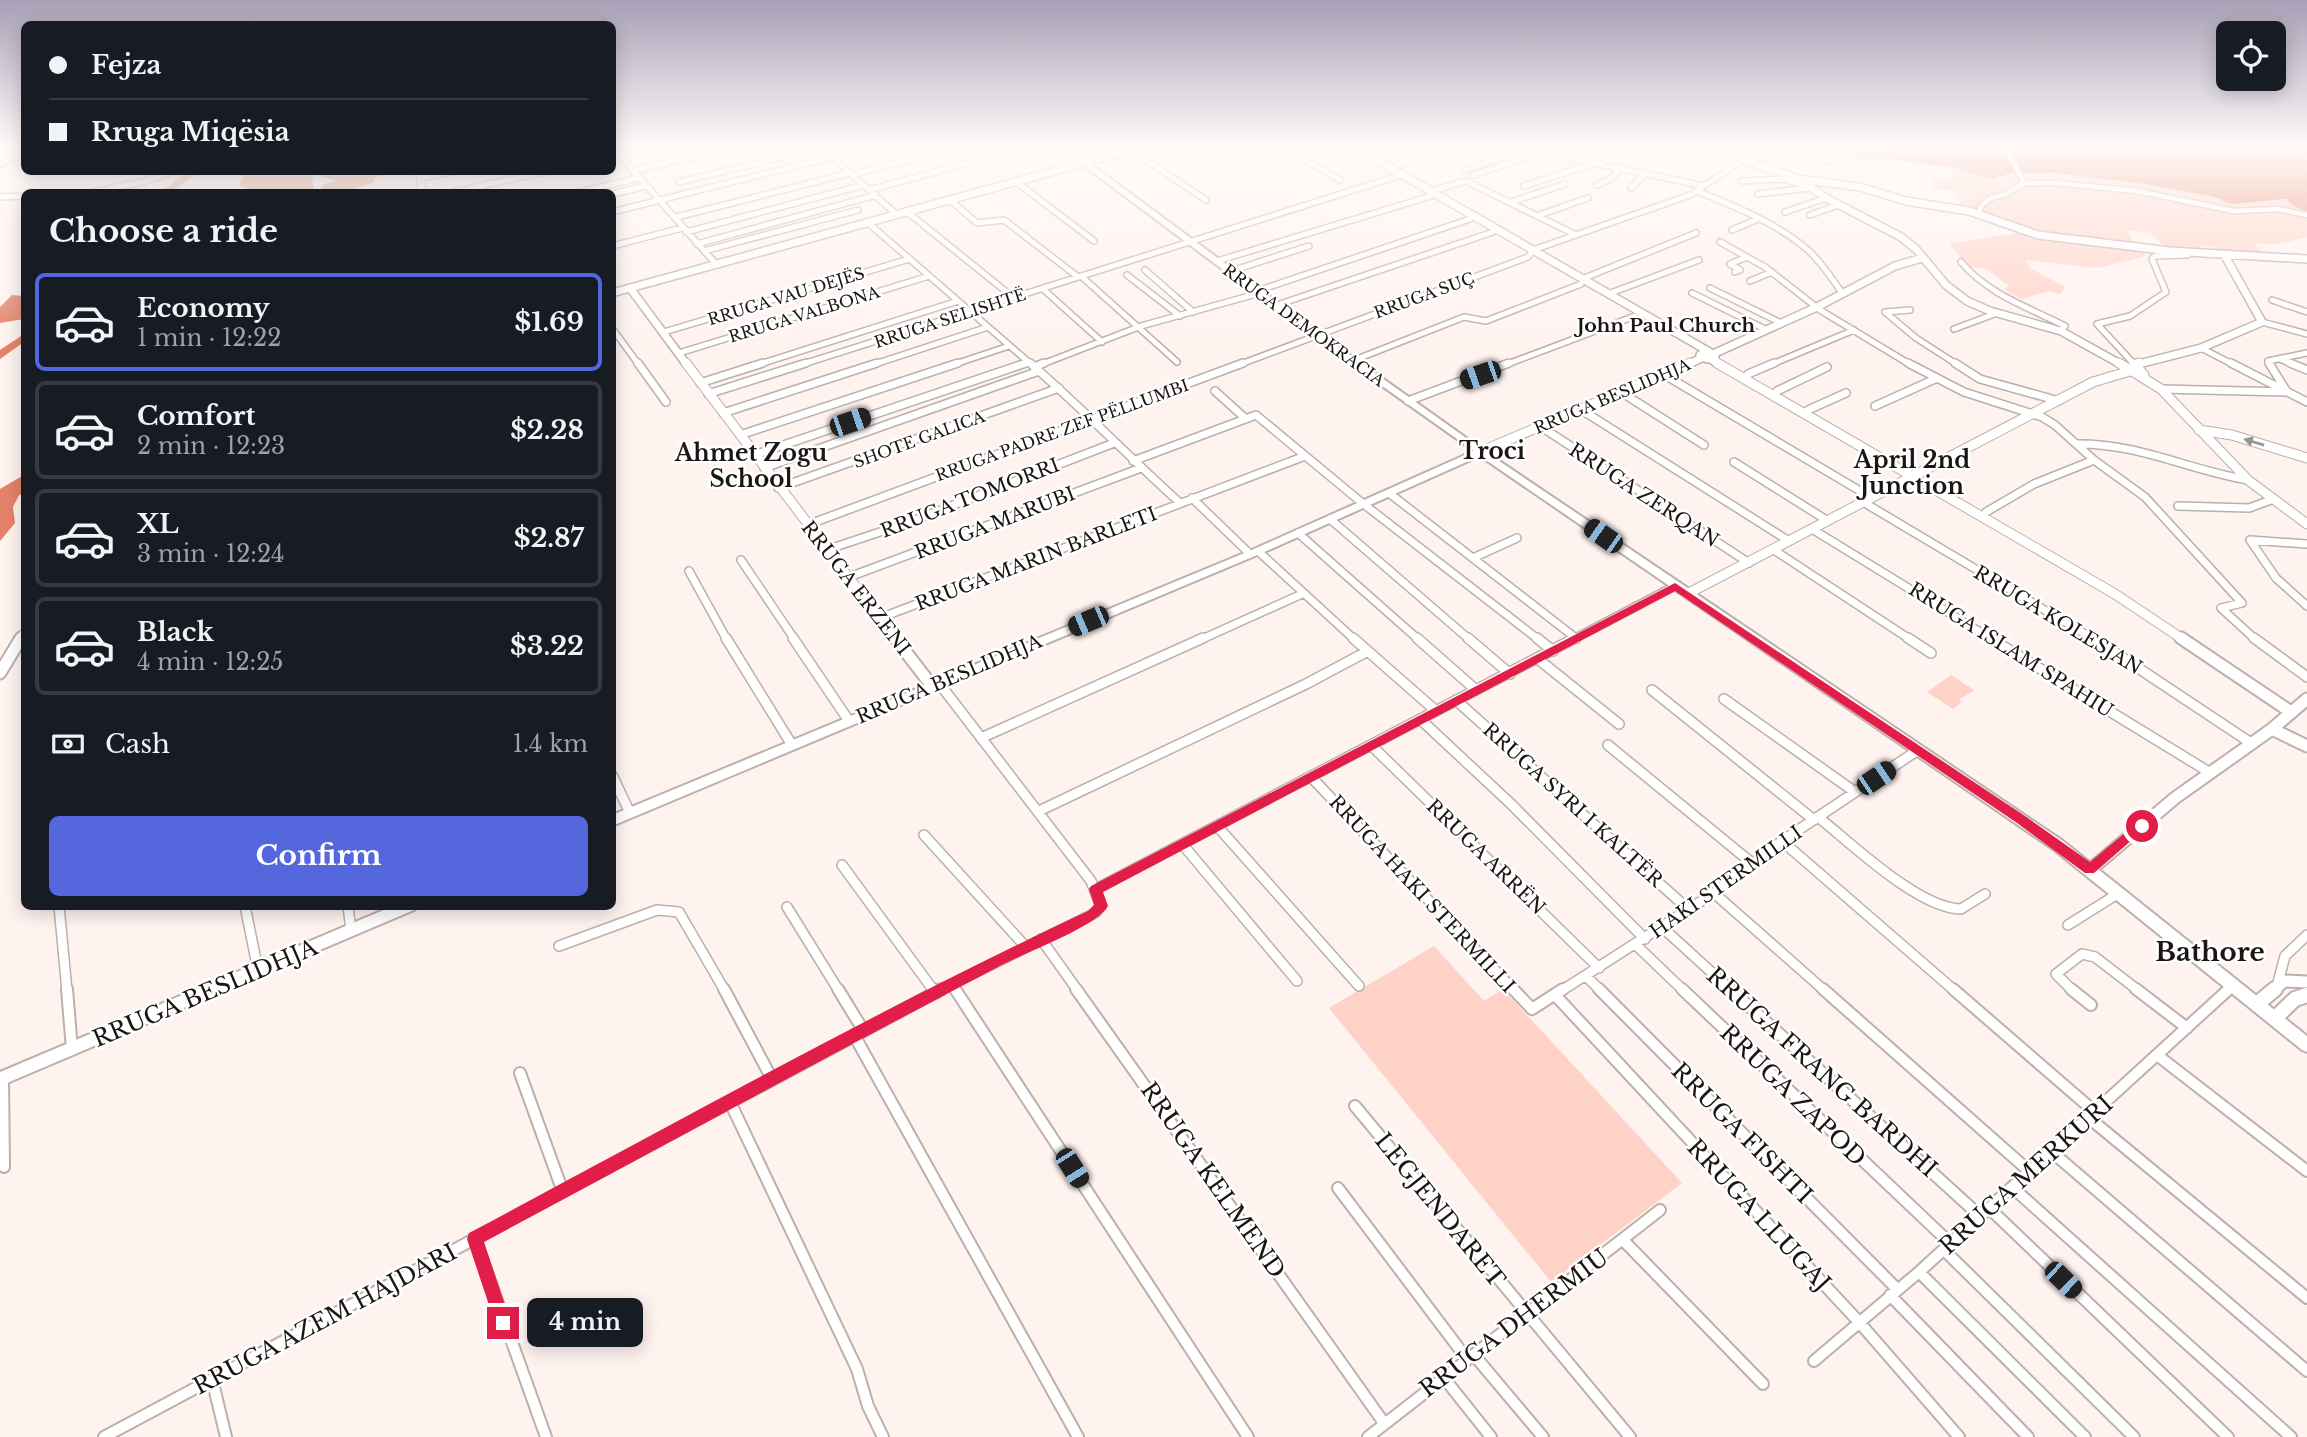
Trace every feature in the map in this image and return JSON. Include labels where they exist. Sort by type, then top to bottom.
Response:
[{"type":"main road","name":"RRUGA DEMOKRACIA","points":[[1155,215],[1480,452],[2090,870],[2307,1045]]},
{"type":"main road","name":"RRUGA BESLIDHJA","points":[[616,819],[1254,552],[1480,452]]},
{"type":"main road","name":"RRUGA BESLIDHJA","points":[[1,1078],[400,910]]},
{"type":"street","points":[[671,215],[716,264]]},
{"type":"street","points":[[677,217],[685,215]]},
{"type":"street","points":[[616,245],[744,215]]},
{"type":"street","points":[[697,244],[803,215]]},
{"type":"street","points":[[704,251],[839,215]]},
{"type":"street","points":[[616,292],[892,215]]},
{"type":"street","points":[[911,215],[1014,298]]},
{"type":"street","points":[[968,215],[977,223],[1004,220],[1079,277],[1177,362]]},
{"type":"street","points":[[1060,215],[1094,241]]},
{"type":"street","name":"RRUGA SELISHTË","points":[[708,394],[1275,215]]},
{"type":"street","points":[[1217,261],[1362,215]]},
{"type":"street","points":[[1464,215],[1533,253]]},
{"type":"street","points":[[1469,215],[1635,316],[1777,391],[2115,594],[2293,710]]},
{"type":"street","points":[[1539,215],[1576,235]]},
{"type":"street","name":"RRUGA SUÇ","points":[[1316,335],[1631,215]]},
{"type":"street","points":[[1749,215],[1808,250],[1843,294]]},
{"type":"street","points":[[1858,215],[1901,237],[1958,296],[1997,313],[2061,331],[2132,368],[2161,389],[2248,480],[2307,523]]},
{"type":"street","points":[[1981,215],[2038,235],[2226,257]]},
{"type":"street","points":[[764,468],[1138,328],[1258,292],[1470,219]]},
{"type":"street","points":[[1732,230],[1758,219]]},
{"type":"street","points":[[867,222],[1059,388],[1180,503]]},
{"type":"street","points":[[1277,306],[1493,232]]},
{"type":"street","points":[[1352,361],[1464,317],[1486,321],[1696,233]]},
{"type":"street","points":[[1720,242],[1772,272],[1818,307],[1935,379],[1984,399],[2033,414],[2055,425],[2094,460],[2145,497],[2242,603],[2221,608],[2267,650],[2307,677]]},
{"type":"street","points":[[1231,271],[1309,246]]},
{"type":"street","points":[[2132,368],[2097,324],[2130,316],[2166,292],[2152,258],[2158,255],[2307,259]]},
{"type":"street","points":[[1735,272],[1739,269],[1730,264],[1747,257]]},
{"type":"street","points":[[2226,257],[2262,322]]},
{"type":"street","name":"RRUGA BESLIDHJA","points":[[1480,452],[1767,330],[1818,307],[1895,266],[1922,258]]},
{"type":"street","name":"RRUGA VAU DEJËS","points":[[664,332],[909,259]]},
{"type":"street","points":[[1608,294],[1699,260]]},
{"type":"street","points":[[1961,262],[1990,290],[2065,326],[2061,331]]},
{"type":"street","points":[[1144,270],[1193,312]]},
{"type":"street","points":[[1750,281],[1772,272]]},
{"type":"street","points":[[1127,275],[1180,316]]},
{"type":"street","name":"RRUGA VALBONA","points":[[679,353],[929,276]]},
{"type":"street","points":[[1581,281],[1608,294],[1708,355],[2144,605],[2293,710]]},
{"type":"street","name":"RRUGA ERZENI","points":[[631,288],[778,488],[936,685]]},
{"type":"street","points":[[1710,288],[1781,323]]},
{"type":"street","points":[[1043,289],[1102,342]]},
{"type":"street","points":[[1692,293],[1767,330]]},
{"type":"street","points":[[2272,300],[2307,312]]},
{"type":"street","points":[[700,383],[958,301]]},
{"type":"street","points":[[1910,310],[1885,312],[1916,338],[1980,379],[2060,401]]},
{"type":"street","points":[[1954,329],[1997,313]]},
{"type":"street","points":[[1408,401],[1635,316]]},
{"type":"street","points":[[1687,594],[2060,401],[2105,375],[2201,348],[2262,322],[2307,334]]},
{"type":"street","points":[[723,413],[988,327]]},
{"type":"street","points":[[1748,374],[1854,330]]},
{"type":"street","points":[[616,333],[666,401]]},
{"type":"street","name":"RRUGA PADRE ZEF PËLLUMBI","points":[[807,525],[1316,335]]},
{"type":"street","points":[[740,435],[1009,346]]},
{"type":"street","points":[[2201,348],[2307,401]]},
{"type":"street","points":[[2287,392],[2269,364],[2270,359],[2307,353]]},
{"type":"street","points":[[2277,358],[2307,370]]},
{"type":"street","points":[[754,455],[1034,367]]},
{"type":"street","points":[[1777,391],[1827,367]]},
{"type":"street","name":"RRUGA KOLESJAN","points":[[1662,374],[2087,635],[2251,743]]},
{"type":"street","points":[[1875,406],[1935,379]]},
{"type":"street","name":"SHOTE GALICA","points":[[778,488],[1059,388]]},
{"type":"street","points":[[2161,389],[2287,392]]},
{"type":"street","points":[[1215,391],[1246,419]]},
{"type":"street","points":[[1621,392],[1704,445]]},
{"type":"street","points":[[1808,410],[1846,393]]},
{"type":"street","points":[[1580,409],[1789,541]]},
{"type":"street","points":[[1133,461],[1256,415],[1553,651]]},
{"type":"street","name":"RRUGA ZERQAN","points":[[1540,426],[1749,563]]},
{"type":"street","points":[[2199,430],[2232,435],[2307,458]]},
{"type":"street","points":[[2077,444],[2107,442],[2127,445],[2198,468],[2248,480]]},
{"type":"street","name":"RRUGA TOMORRI","points":[[826,550],[907,523],[1114,443]]},
{"type":"street","name":"RRUGA MARIN BARLETI","points":[[880,618],[1305,456]]},
{"type":"street","points":[[1986,512],[2034,484],[2094,460]]},
{"type":"street","points":[[1734,461],[1828,521]]},
{"type":"street","name":"RRUGA MARUBI","points":[[849,578],[1141,468]]},
{"type":"street","points":[[1390,493],[1577,639]]},
{"type":"street","points":[[1192,498],[1436,711]]},
{"type":"street","points":[[2179,506],[2249,508],[2274,499]]},
{"type":"street","points":[[1330,519],[1510,674]]},
{"type":"street","name":"RRUGA ISLAM SPAHIU","points":[[1812,529],[2209,772]]},
{"type":"street","points":[[1298,533],[1476,690]]},
{"type":"street","points":[[1473,558],[1517,538]]},
{"type":"street","points":[[2307,544],[2250,540],[2276,578],[2307,606]]},
{"type":"street","points":[[1774,550],[1931,653]]},
{"type":"street","points":[[741,560],[849,721]]},
{"type":"street","points":[[689,571],[729,643],[792,745]]},
{"type":"street","points":[[936,685],[1039,811],[1096,889],[1675,586]]},
{"type":"street","points":[[981,738],[1302,594]]},
{"type":"street","points":[[0,673],[21,639]]},
{"type":"street","points":[[1039,811],[1306,684],[1368,651]]},
{"type":"street","points":[[1538,659],[1619,724]]},
{"type":"street","points":[[1652,690],[1816,819],[1927,900],[1957,909],[1964,908],[1985,894]]},
{"type":"street","points":[[1724,699],[1855,792]]},
{"type":"street","points":[[2090,870],[2209,772],[2272,729],[2307,699]]},
{"type":"street","name":"RRUGA SYRI I KALTËR","points":[[1456,700],[1689,910]]},
{"type":"street","name":"RRUGA ZAPOD","points":[[1420,719],[1511,804],[1641,942],[2134,1437]]},
{"type":"street","points":[[2272,729],[2307,746]]},
{"type":"street","points":[[1608,745],[1753,864]]},
{"type":"street","name":"RRUGA ARRËN","points":[[1372,746],[1599,968]]},
{"type":"street","name":"HAKI STERMILLI","points":[[1532,1009],[1663,928],[1782,841],[1918,750]]},
{"type":"street","name":"RRUGA HAKI STERMILLI","points":[[1312,778],[1532,1009]]},
{"type":"street","points":[[616,783],[631,813]]},
{"type":"street","points":[[1218,827],[1359,986]]},
{"type":"street","points":[[925,835],[1025,947]]},
{"type":"street","points":[[1782,841],[2092,1115],[2307,1298]]},
{"type":"street","points":[[1183,845],[1297,981]]},
{"type":"street","points":[[842,864],[936,993]]},
{"type":"street","name":"RRUGA AZEM HAJDARI","points":[[104,1437],[772,1079],[952,984],[1095,913],[1101,906],[1096,889]]},
{"type":"street","points":[[1714,893],[2029,1171]]},
{"type":"street","points":[[2068,925],[2119,893]]},
{"type":"street","points":[[787,907],[859,1033],[1078,1437]]},
{"type":"street","points":[[559,946],[657,909],[679,912],[726,990],[772,1079]]},
{"type":"street","points":[[59,910],[72,1049]]},
{"type":"street","points":[[246,910],[258,970]]},
{"type":"street","points":[[348,910],[351,931]]},
{"type":"street","name":"RRUGA FRANG BARDHI","points":[[1663,928],[1984,1212],[2228,1437]]},
{"type":"street","points":[[2277,986],[2278,968],[2288,950],[2307,935]]},
{"type":"street","name":"RRUGA KELMEND","points":[[1041,939],[1384,1423]]},
{"type":"street","points":[[2091,1005],[2056,974],[2082,954],[2095,957],[2187,1028]]},
{"type":"street","name":"RRUGA FISHTI","points":[[1586,976],[1894,1292],[2028,1437]]},
{"type":"street","points":[[2257,1004],[2277,986],[2289,980],[2307,982]]},
{"type":"street","points":[[952,984],[1248,1437]]},
{"type":"street","name":"RRUGA MERKURI","points":[[1814,1361],[1920,1272],[2233,985]]},
{"type":"street","points":[[2275,1018],[2301,997],[2277,986]]},
{"type":"street","name":"RRUGA LLUGAJ","points":[[1556,996],[1859,1322],[1959,1437]]},
{"type":"street","points":[[2157,1055],[2307,1171]]},
{"type":"street","points":[[520,1073],[563,1192]]},
{"type":"street","points":[[1,1078],[4,1167]]},
{"type":"street","points":[[730,1102],[857,1369],[868,1406],[883,1437]]},
{"type":"street","name":"LEGJENDARET","points":[[1355,1106],[1525,1314],[1630,1437]]},
{"type":"street","points":[[2052,1153],[2307,1371]]},
{"type":"street","points":[[2012,1187],[2291,1437]]},
{"type":"street","points":[[1338,1188],[1471,1357],[1543,1437]]},
{"type":"street","name":"RRUGA DHERMIU","points":[[1368,1437],[1660,1210]]},
{"type":"street","points":[[475,1239],[546,1437]]},
{"type":"street","points":[[1623,1240],[1763,1384]]},
{"type":"street","points":[[1920,1272],[2085,1437]]},
{"type":"street","points":[[1444,1378],[1491,1437]]},
{"type":"street","points":[[212,1379],[226,1437]]},
{"type":"shaded area","points":[[1987,215],[2307,215],[2307,237],[2279,244],[2254,243],[2264,255],[2219,253],[2213,247],[2199,246],[2204,252],[2165,248],[2151,233],[2126,230],[2137,246],[2042,233]]},
{"type":"shaded area","points":[[2023,232],[2140,249],[2146,256],[2098,268],[2026,260],[2030,268],[2065,287],[2060,294],[2049,291],[2021,299],[2004,289],[2009,286],[1986,269],[1968,267],[1949,244]]},
{"type":"shaded area","points":[[12,295],[21,296],[21,320],[0,323],[0,307]]},
{"type":"shaded area","points":[[21,477],[21,495],[13,507],[15,523],[0,541],[0,489]]},
{"type":"shaded area","points":[[1951,675],[1974,690],[1959,700],[1962,702],[1953,709],[1927,692]]},
{"type":"shaded area","points":[[1434,946],[1484,1001],[1503,989],[1682,1183],[1551,1282],[1329,1008]]},
{"type":"waterway","points":[[0,356],[21,339]]},
{"type":"district","name":"John Paul Church","points":[[1666,325]]},
{"type":"district","name":"Troci","points":[[1492,451]]},
{"type":"district","name":"Ahmet Zogu School","points":[[751,466]]},
{"type":"district","name":"April 2nd Junction","points":[[1912,473]]},
{"type":"district","name":"Bathore","points":[[2210,952]]},
{"type":"route","points":[[503,1323],[475,1239],[854,1035],[1002,958],[1092,915],[1101,906],[1096,889],[1675,586],[2021,819],[2090,870],[2142,826]]}]
